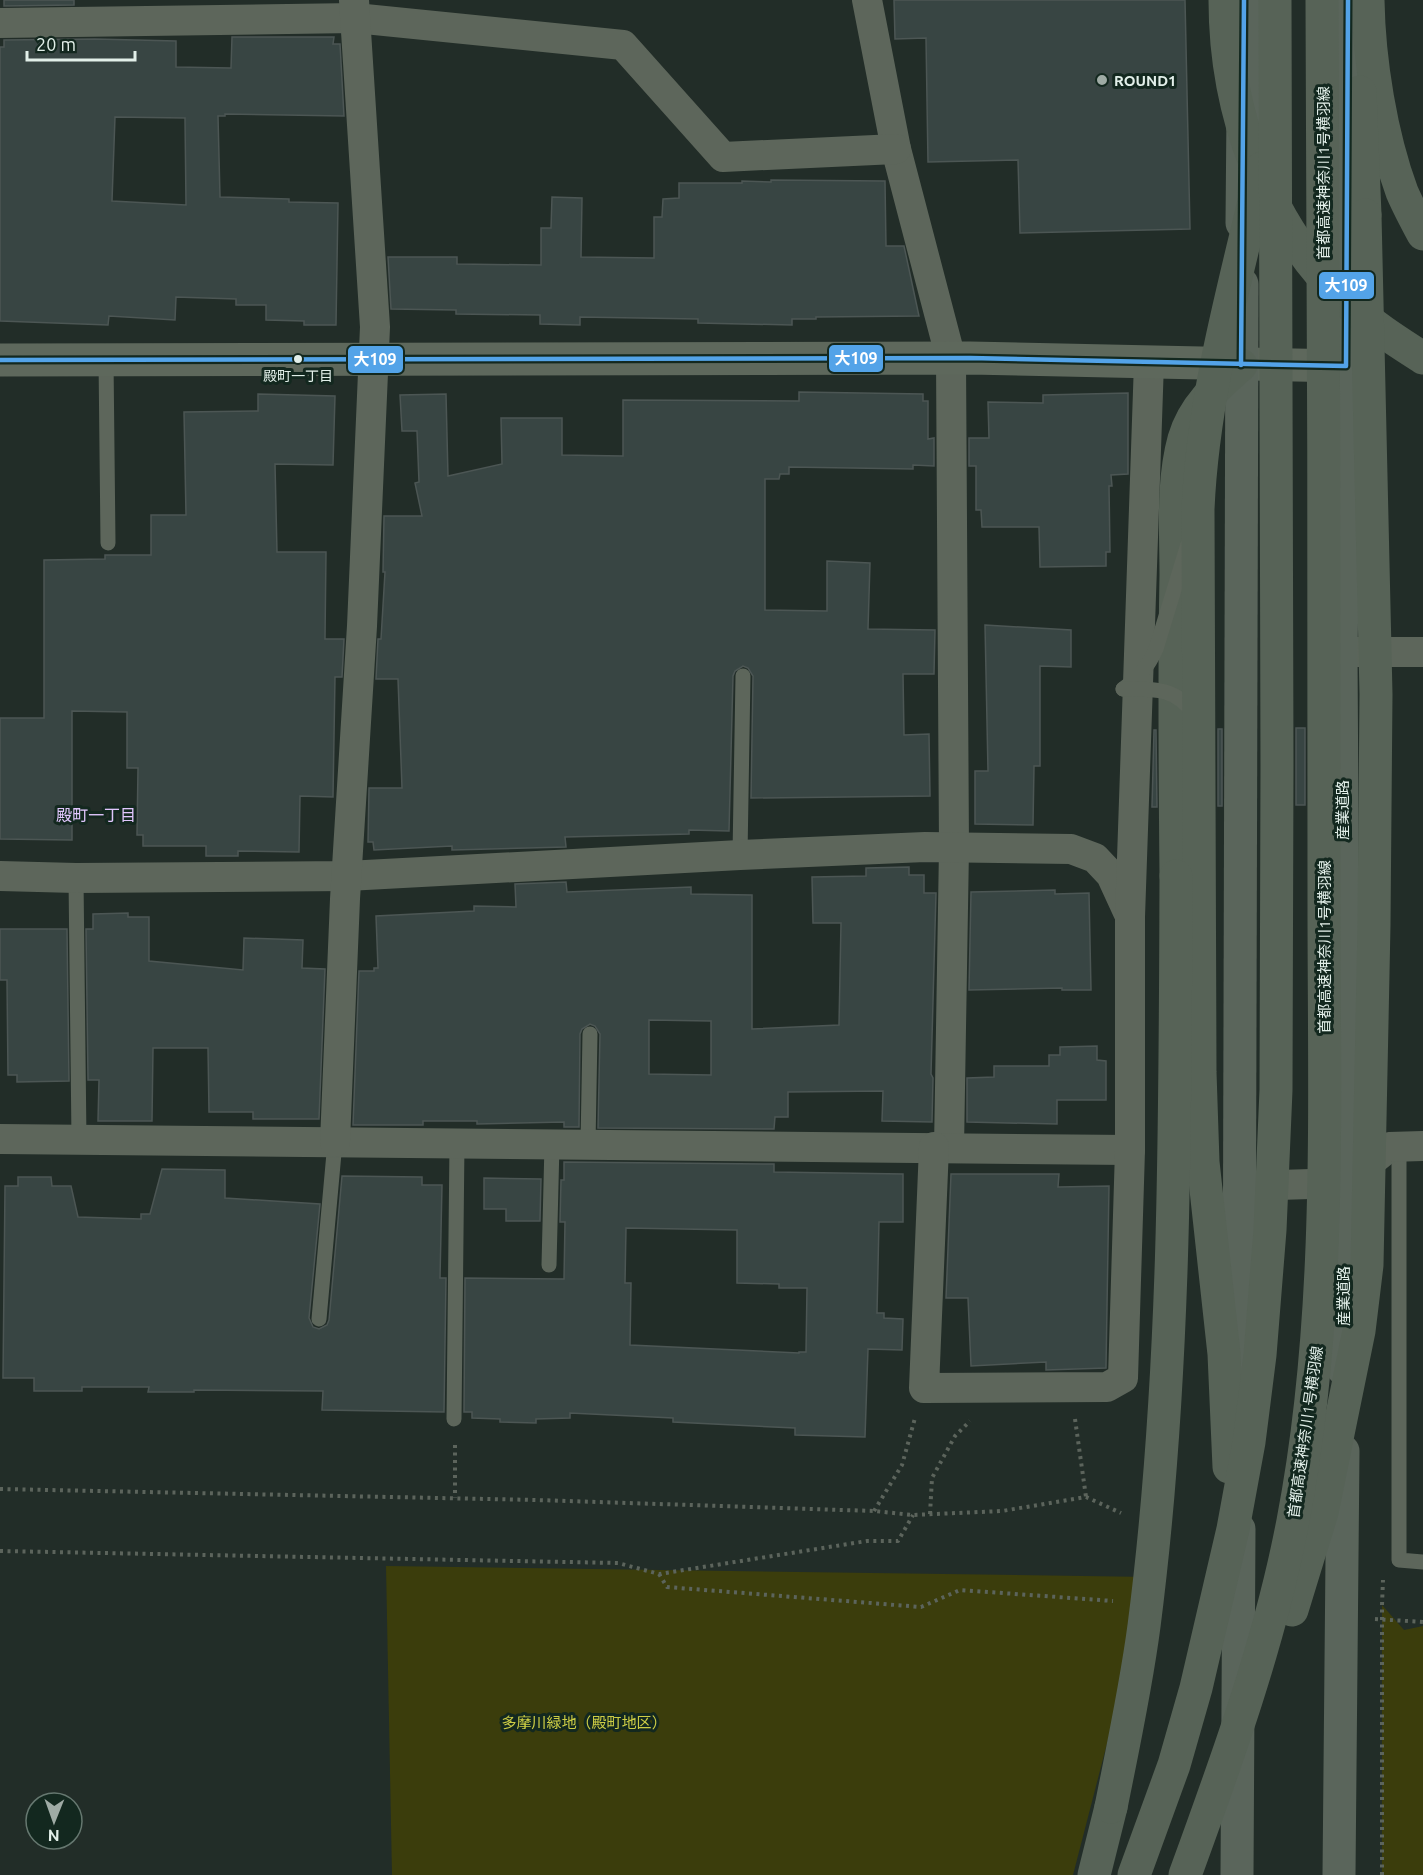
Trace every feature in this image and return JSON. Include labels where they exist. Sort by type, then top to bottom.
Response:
[{"type":"highway","points":[[1225,0],[1228,53],[1235,98],[1259,178],[1288,231],[1315,267],[1350,304],[1392,338],[1423,358]]},
{"type":"highway","points":[[1134,1875],[1174,1765],[1196,1688],[1229,1607],[1260,1355],[1270,1230],[1275,1102],[1277,730],[1275,0]]},
{"type":"highway","name":"首都高速神奈川1号横羽線","points":[[1185,1875],[1219,1783],[1271,1614],[1293,1522],[1315,1374],[1321,1295],[1324,1178],[1325,788],[1322,0]]},
{"type":"highway","points":[[1219,1783],[1277,1655],[1310,1558],[1322,1512],[1356,1343],[1367,1265],[1376,694],[1365,215],[1357,0]]},
{"type":"highway","points":[[1368,0],[1372,52],[1388,148],[1403,194],[1423,234]]},
{"type":"highway","points":[[1229,1607],[1227,1525],[1230,1467],[1224,1354],[1203,1162],[1200,1072],[1198,509],[1205,427],[1219,353],[1275,115]]},
{"type":"highway","points":[[1095,1875],[1134,1692],[1146,1607],[1160,1472],[1173,1229],[1176,876],[1174,643],[1177,471],[1184,438],[1196,410],[1216,387],[1241,365]]},
{"type":"main road","points":[[1237,1875],[1229,1607],[1239,1186],[1244,0]]},
{"type":"main road","name":"産業道路","points":[[1339,1875],[1355,1619],[1344,1183],[1341,652],[1346,366],[1348,0]]},
{"type":"street","points":[[867,0],[896,149],[951,359],[954,848],[942,1148],[924,1388],[1107,1388],[1123,1378],[1130,1150],[1130,917],[1149,362]]},
{"type":"street","points":[[0,22],[355,9],[623,45],[723,157],[896,149]]},
{"type":"street","points":[[335,1142],[375,327],[355,9]]},
{"type":"street","points":[[0,360],[951,359],[1346,366]]},
{"type":"street","points":[[1341,652],[1423,652]]},
{"type":"street","points":[[0,876],[76,878],[347,876],[740,855],[954,848],[1071,849],[1095,858],[1111,875],[1130,917]]},
{"type":"street","points":[[0,1139],[1130,1150]]},
{"type":"street","points":[[1239,1186],[1344,1183],[1389,1147],[1411,1146]]},
{"type":"lane","points":[[106,360],[108,543]]},
{"type":"lane","points":[[1198,509],[1156,649],[1150,663],[1142,673],[1123,688],[1165,690],[1190,706],[1198,720]]},
{"type":"lane","points":[[740,855],[743,676]]},
{"type":"lane","points":[[76,878],[79,1140]]},
{"type":"lane","points":[[588,1144],[590,1034]]},
{"type":"lane","points":[[319,1319],[335,1142]]},
{"type":"lane","points":[[454,1419],[457,1143]]},
{"type":"lane","points":[[549,1265],[552,1144]]},
{"type":"lane","points":[[1411,1146],[1399,1560],[1423,1562]]},
{"type":"path","points":[[873,1511],[902,1465],[924,1388]]},
{"type":"path","points":[[1074,1415],[1086,1497]]},
{"type":"path","points":[[454,1419],[455,1498]]},
{"type":"path","points":[[930,1514],[932,1478],[955,1436],[969,1422],[980,1419]]},
{"type":"path","points":[[0,1489],[455,1498],[873,1511],[913,1515],[1002,1511],[1086,1497],[1129,1516]]},
{"type":"path","points":[[0,1551],[618,1563],[659,1574],[867,1541],[898,1541],[913,1515]]},
{"type":"path","points":[[659,1574],[667,1587],[921,1607],[960,1590],[1113,1601]]},
{"type":"path","points":[[1382,1605],[1382,1875]]},
{"type":"path","points":[[1355,1619],[1423,1622]]},
{"type":"green space","name":"多摩川緑地（殿町地区）","points":[[386,1566],[1150,1577],[1073,1875],[392,1875]]},
{"type":"green space","points":[[1382,1605],[1404,1630],[1423,1626],[1423,1875],[1382,1875]]},
{"type":"building","points":[[4,0],[74,0],[74,5],[4,6]]},
{"type":"building","name":"ROUND1","points":[[894,0],[1185,0],[1190,229],[1020,233],[1018,160],[928,162],[926,38],[895,39]]},
{"type":"building","points":[[232,37],[334,37],[333,44],[340,44],[344,116],[225,114],[225,116],[218,116],[220,197],[338,203],[336,325],[304,325],[304,321],[266,320],[266,305],[236,305],[236,299],[176,297],[175,320],[109,316],[108,325],[0,321],[0,47],[4,47],[4,40],[176,41],[176,67],[231,68]],"holes":[[[115,117],[185,118],[186,205],[112,201]]]},
{"type":"building","points":[[771,180],[885,181],[886,246],[904,246],[919,316],[816,317],[816,319],[792,319],[792,325],[698,323],[698,319],[580,317],[580,325],[540,324],[540,315],[456,314],[456,310],[391,309],[388,257],[457,257],[457,264],[541,265],[541,228],[551,228],[552,197],[582,198],[581,257],[654,258],[654,217],[662,217],[663,199],[679,198],[679,183],[742,183],[742,181],[771,182]]},
{"type":"building","points":[[799,392],[923,394],[923,401],[928,401],[928,439],[934,438],[934,466],[913,465],[913,469],[789,467],[789,474],[780,474],[779,479],[765,479],[765,610],[827,611],[827,561],[870,563],[868,629],[935,630],[934,674],[903,674],[904,735],[929,734],[930,796],[751,798],[753,676],[748,668],[743,666],[735,671],[733,676],[729,831],[689,830],[689,834],[565,837],[566,847],[452,850],[452,846],[374,850],[373,842],[368,842],[369,788],[402,788],[398,679],[376,679],[385,572],[383,572],[384,516],[422,516],[415,483],[419,482],[417,431],[402,431],[400,395],[446,394],[448,476],[502,464],[501,418],[562,418],[562,455],[623,456],[623,400],[799,401]]},
{"type":"building","points":[[1128,393],[1128,474],[1111,475],[1112,486],[1109,486],[1110,552],[1106,552],[1106,566],[1040,567],[1039,527],[982,527],[981,510],[976,510],[976,466],[969,466],[969,438],[989,438],[988,402],[1043,403],[1043,395]]},
{"type":"building","points":[[258,394],[335,396],[333,465],[275,464],[277,552],[326,552],[325,639],[344,639],[342,677],[335,677],[333,797],[300,796],[299,852],[238,851],[238,856],[206,856],[206,846],[143,846],[143,835],[137,835],[138,768],[127,768],[127,712],[72,711],[72,840],[0,839],[0,718],[44,718],[44,560],[105,559],[105,555],[151,555],[151,515],[186,515],[184,412],[258,411]]},
{"type":"building","points":[[985,625],[1071,630],[1071,667],[1040,666],[1040,766],[1034,766],[1033,825],[975,824],[975,771],[988,771]]},
{"type":"building","points":[[1296,728],[1305,728],[1305,805],[1296,805]]},
{"type":"building","points":[[1218,729],[1222,729],[1222,806],[1218,806]]},
{"type":"building","points":[[1154,730],[1156,730],[1157,807],[1152,807]]},
{"type":"building","points":[[909,867],[909,875],[924,875],[924,893],[936,893],[931,1074],[933,1078],[932,1122],[882,1121],[883,1091],[788,1092],[788,1117],[775,1117],[774,1129],[598,1128],[600,1034],[595,1026],[590,1024],[582,1029],[580,1034],[579,1127],[564,1127],[564,1122],[477,1124],[477,1121],[423,1121],[423,1125],[353,1125],[359,971],[374,971],[374,968],[378,968],[376,916],[474,911],[474,906],[516,907],[515,884],[566,882],[567,892],[691,887],[691,894],[752,895],[752,1029],[839,1025],[841,923],[813,923],[812,877],[866,876],[866,868]],"holes":[[[649,1020],[711,1021],[711,1075],[649,1074]]]},
{"type":"building","points":[[1055,890],[1055,894],[1089,893],[1091,990],[1062,990],[1062,988],[969,990],[971,892]]},
{"type":"building","points":[[128,913],[128,917],[149,917],[149,961],[243,970],[244,938],[303,940],[302,968],[325,969],[319,1119],[253,1119],[253,1112],[209,1112],[208,1048],[153,1048],[152,1121],[98,1121],[99,1080],[88,1080],[86,929],[93,929],[93,914]]},
{"type":"building","points":[[0,929],[67,929],[69,1081],[17,1082],[17,1075],[8,1075],[7,980],[0,980]]},
{"type":"building","points":[[1097,1046],[1097,1060],[1106,1061],[1106,1100],[1057,1100],[1057,1124],[967,1122],[967,1078],[994,1077],[994,1066],[1049,1066],[1049,1055],[1060,1055],[1060,1047]]},
{"type":"building","points":[[564,1162],[774,1164],[774,1172],[903,1174],[903,1222],[879,1222],[877,1313],[884,1313],[884,1318],[903,1319],[902,1350],[868,1349],[865,1437],[795,1435],[795,1428],[673,1422],[673,1418],[570,1413],[570,1418],[536,1419],[536,1423],[500,1422],[500,1419],[472,1418],[472,1412],[464,1412],[465,1278],[564,1279],[565,1222],[560,1222],[561,1180],[564,1180]],"holes":[[[626,1228],[737,1230],[737,1283],[779,1284],[779,1288],[807,1288],[806,1352],[630,1345],[631,1283],[625,1283]]]},
{"type":"building","points":[[162,1169],[225,1170],[225,1198],[320,1204],[309,1318],[313,1327],[319,1329],[327,1325],[329,1320],[342,1176],[422,1177],[422,1185],[442,1185],[440,1278],[446,1278],[444,1412],[322,1410],[323,1391],[148,1392],[149,1387],[82,1387],[82,1391],[34,1391],[34,1378],[3,1378],[5,1186],[18,1186],[18,1177],[51,1177],[52,1186],[71,1186],[78,1217],[141,1219],[141,1214],[150,1214]]},
{"type":"building","points":[[951,1174],[1059,1174],[1058,1187],[1109,1186],[1106,1368],[1046,1370],[1046,1362],[971,1366],[968,1298],[946,1298]]},
{"type":"building","points":[[484,1178],[541,1179],[540,1221],[506,1221],[506,1209],[484,1209]]},
{"type":"transit line","name":"大109","points":[[1241,365],[1244,0]]},
{"type":"transit line","name":"大109","points":[[0,360],[970,358],[1346,366],[1348,0]]},
{"type":"place","name":"ROUND1","points":[[1102,80]]},
{"type":"place","name":"殿町一丁目","points":[[298,359]]},
{"type":"district","name":"殿町一丁目","points":[[96,815]]}]
